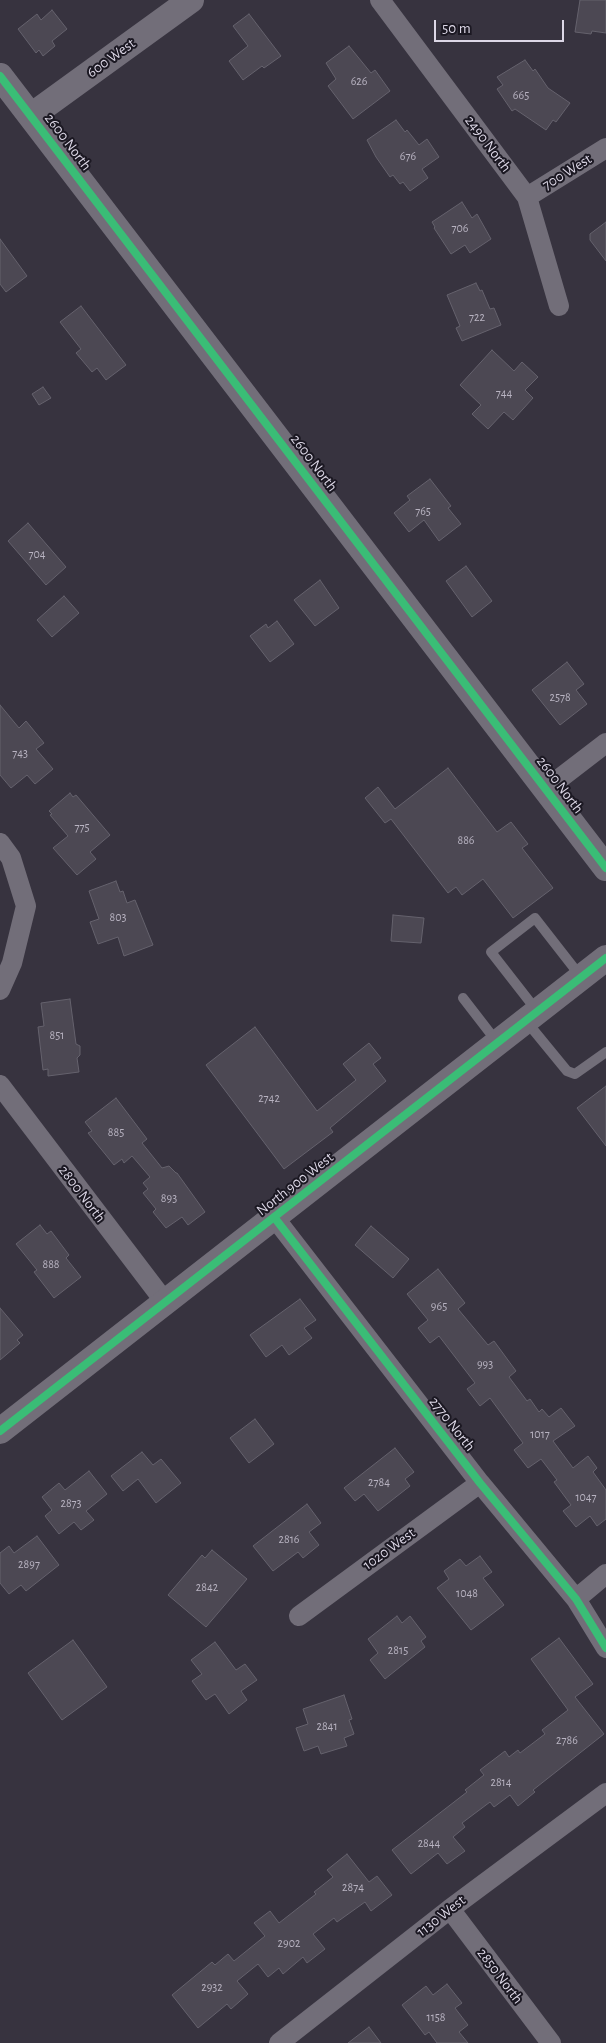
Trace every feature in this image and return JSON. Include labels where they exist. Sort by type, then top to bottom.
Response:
[{"type":"street","name":"600 West","points":[[31,116],[191,0]]},
{"type":"street","name":"2490 North","points":[[380,0],[527,197],[559,306]]},
{"type":"street","name":"2600 North","points":[[0,76],[606,868]]},
{"type":"street","name":"700 West","points":[[527,197],[606,148]]},
{"type":"street","points":[[546,789],[606,743]]},
{"type":"street","points":[[0,843],[11,858],[26,906],[12,963],[0,990]]},
{"type":"street","name":"North 900 West","points":[[0,1431],[606,958]]},
{"type":"street","name":"2800 North","points":[[0,1085],[164,1302]]},
{"type":"street","name":"2770 North","points":[[274,1217],[480,1483],[576,1599],[606,1648]]},
{"type":"street","name":"1020 West","points":[[299,1616],[480,1483]]},
{"type":"street","points":[[576,1599],[606,1574]]},
{"type":"street","name":"1130 West","points":[[279,2043],[450,1909],[606,1793]]},
{"type":"street","name":"2850 North","points":[[450,1909],[551,2043]]},
{"type":"lane","points":[[581,978],[535,918],[491,952],[567,1071],[575,1074],[606,1052]]},
{"type":"lane","points":[[464,998],[497,1043]]},
{"type":"building","points":[[580,0],[606,0],[606,33],[592,31],[591,34],[575,32]]},
{"type":"building","points":[[52,10],[67,29],[52,41],[55,46],[43,56],[39,50],[36,53],[18,29],[37,14],[41,20]]},
{"type":"building","points":[[249,14],[281,56],[264,68],[262,66],[243,80],[229,61],[248,46],[233,26]]},
{"type":"building","points":[[349,46],[371,73],[375,70],[390,91],[353,119],[328,86],[336,79],[326,63]]},
{"type":"building","points":[[525,60],[533,71],[535,69],[548,88],[570,103],[556,122],[553,120],[546,130],[515,109],[512,111],[497,89],[503,85],[497,77]]},
{"type":"building","points":[[396,120],[405,132],[407,130],[419,145],[427,139],[439,157],[422,169],[428,178],[410,191],[403,182],[400,184],[393,175],[390,177],[367,140]]},
{"type":"building","points":[[462,202],[472,218],[477,214],[491,239],[470,253],[465,245],[451,254],[432,222]]},
{"type":"building","points":[[606,222],[606,261],[590,240],[590,234]]},
{"type":"building","points":[[0,239],[27,276],[6,292],[0,284]]},
{"type":"building","points":[[476,283],[480,291],[482,290],[490,309],[494,308],[501,325],[462,341],[456,328],[460,326],[447,295]]},
{"type":"building","points":[[81,306],[126,365],[106,380],[97,368],[92,372],[76,353],[81,349],[60,322]]},
{"type":"building","points":[[492,350],[514,371],[522,362],[538,377],[525,390],[533,398],[513,420],[504,412],[488,429],[472,414],[481,405],[460,385]]},
{"type":"building","points":[[43,387],[51,398],[39,405],[32,394]]},
{"type":"building","points":[[430,479],[451,506],[448,508],[461,524],[439,541],[424,520],[409,532],[394,513],[410,500],[407,496]]},
{"type":"building","points":[[28,523],[66,567],[46,585],[8,541]]},
{"type":"building","points":[[466,566],[492,601],[472,617],[446,581]]},
{"type":"building","points":[[320,580],[339,608],[315,626],[294,600]]},
{"type":"building","points":[[64,596],[79,613],[52,637],[37,620]]},
{"type":"building","points":[[277,621],[294,644],[270,662],[250,636],[266,624],[268,628]]},
{"type":"building","points":[[567,662],[584,684],[576,690],[587,704],[560,725],[532,690]]},
{"type":"building","points":[[0,705],[19,728],[26,721],[44,743],[36,749],[53,769],[35,784],[27,775],[11,788],[0,775]]},
{"type":"building","points":[[448,768],[497,832],[511,822],[528,844],[522,848],[553,888],[513,918],[483,879],[462,895],[456,887],[448,893],[391,819],[385,823],[365,798],[378,787],[395,809]]},
{"type":"building","points":[[70,793],[73,797],[76,795],[110,835],[90,852],[96,859],[77,875],[53,848],[68,836],[50,815],[52,814],[49,811]]},
{"type":"building","points":[[116,881],[120,892],[123,891],[127,903],[135,900],[153,945],[124,956],[118,937],[98,944],[90,922],[99,919],[89,891]]},
{"type":"building","points":[[393,915],[424,918],[421,943],[391,941]]},
{"type":"building","points":[[70,999],[76,1044],[80,1046],[80,1055],[77,1058],[79,1072],[48,1076],[48,1069],[43,1070],[38,1027],[44,1026],[41,1003]]},
{"type":"building","points":[[255,1027],[317,1111],[356,1080],[343,1064],[369,1043],[381,1058],[373,1064],[386,1081],[330,1128],[333,1132],[284,1169],[206,1065]]},
{"type":"building","points":[[606,1086],[606,1146],[577,1108]]},
{"type":"building","points":[[116,1098],[147,1139],[142,1143],[162,1168],[169,1166],[177,1173],[205,1212],[188,1225],[182,1217],[166,1228],[153,1212],[156,1209],[143,1193],[148,1189],[143,1183],[150,1177],[132,1156],[124,1163],[122,1159],[114,1165],[88,1133],[92,1131],[85,1122]]},
{"type":"building","points":[[40,1225],[47,1234],[51,1231],[69,1255],[66,1258],[81,1277],[54,1298],[34,1272],[37,1270],[16,1244]]},
{"type":"building","points":[[371,1226],[409,1259],[393,1278],[355,1245]]},
{"type":"building","points":[[438,1269],[465,1303],[458,1309],[488,1345],[494,1341],[516,1371],[509,1377],[527,1401],[530,1399],[539,1412],[542,1409],[549,1417],[561,1408],[575,1426],[553,1441],[573,1468],[588,1456],[597,1468],[593,1472],[606,1490],[606,1519],[597,1526],[590,1516],[576,1527],[563,1511],[571,1505],[554,1482],[557,1480],[541,1459],[528,1468],[514,1450],[523,1443],[490,1398],[480,1406],[467,1389],[475,1383],[439,1336],[430,1343],[418,1328],[428,1320],[407,1294]]},
{"type":"building","points":[[300,1299],[316,1320],[304,1328],[312,1338],[289,1355],[282,1345],[266,1357],[250,1335]]},
{"type":"building","points":[[0,1308],[23,1335],[17,1340],[20,1343],[0,1360]]},
{"type":"building","points":[[255,1419],[274,1444],[249,1463],[230,1438]]},
{"type":"building","points":[[395,1448],[414,1472],[405,1479],[410,1486],[378,1511],[364,1494],[355,1501],[344,1488]]},
{"type":"building","points":[[142,1452],[153,1465],[161,1459],[181,1483],[156,1503],[138,1479],[123,1491],[111,1476]]},
{"type":"building","points":[[89,1471],[107,1494],[86,1511],[94,1520],[81,1530],[74,1522],[59,1534],[45,1516],[52,1510],[42,1497],[59,1483],[65,1490]]},
{"type":"building","points":[[307,1504],[321,1523],[309,1532],[319,1545],[303,1558],[298,1552],[273,1571],[253,1546]]},
{"type":"building","points":[[37,1536],[59,1565],[26,1591],[21,1585],[9,1594],[0,1583],[0,1553],[9,1546],[14,1553]]},
{"type":"building","points":[[212,1550],[247,1579],[206,1627],[168,1595],[202,1555],[205,1558]]},
{"type":"building","points":[[480,1556],[492,1572],[483,1578],[504,1605],[471,1630],[437,1588],[449,1579],[444,1571],[460,1559],[466,1566]]},
{"type":"building","points":[[397,1616],[402,1623],[410,1616],[426,1637],[421,1641],[425,1647],[385,1679],[370,1660],[378,1653],[368,1639]]},
{"type":"building","points":[[559,1638],[593,1684],[575,1697],[604,1734],[533,1790],[535,1792],[518,1806],[510,1795],[494,1807],[490,1802],[462,1823],[465,1827],[453,1837],[465,1851],[447,1864],[438,1853],[411,1874],[392,1850],[467,1792],[465,1790],[484,1775],[480,1770],[505,1751],[509,1757],[518,1750],[520,1753],[545,1734],[542,1730],[568,1710],[531,1659]]},
{"type":"building","points":[[73,1640],[107,1687],[62,1720],[28,1673]]},
{"type":"building","points":[[215,1642],[236,1670],[245,1664],[257,1680],[241,1691],[247,1700],[229,1714],[215,1694],[206,1700],[192,1681],[202,1674],[191,1660]]},
{"type":"building","points":[[344,1695],[352,1719],[349,1720],[354,1734],[344,1738],[347,1746],[321,1754],[318,1746],[304,1751],[296,1728],[308,1724],[303,1709]]},
{"type":"building","points":[[347,1854],[369,1882],[377,1876],[392,1895],[371,1911],[365,1902],[337,1922],[334,1918],[313,1934],[325,1949],[307,1963],[303,1957],[283,1974],[279,1968],[268,1977],[258,1964],[237,1981],[248,1994],[231,2009],[227,2004],[198,2028],[172,1995],[212,1962],[215,1965],[228,1954],[234,1961],[265,1936],[254,1923],[270,1911],[279,1923],[316,1894],[314,1892],[333,1877],[327,1870]]},
{"type":"building","points":[[447,1984],[462,2003],[455,2008],[468,2025],[459,2032],[468,2043],[437,2043],[429,2032],[425,2035],[402,2005],[426,1986],[433,1995]]},
{"type":"building","points":[[369,2027],[381,2043],[348,2043]]},
{"type":"cycle path","points":[[0,76],[606,868]]},
{"type":"cycle path","points":[[0,1431],[606,958]]},
{"type":"cycle path","points":[[274,1217],[480,1483],[576,1599],[606,1648]]}]
